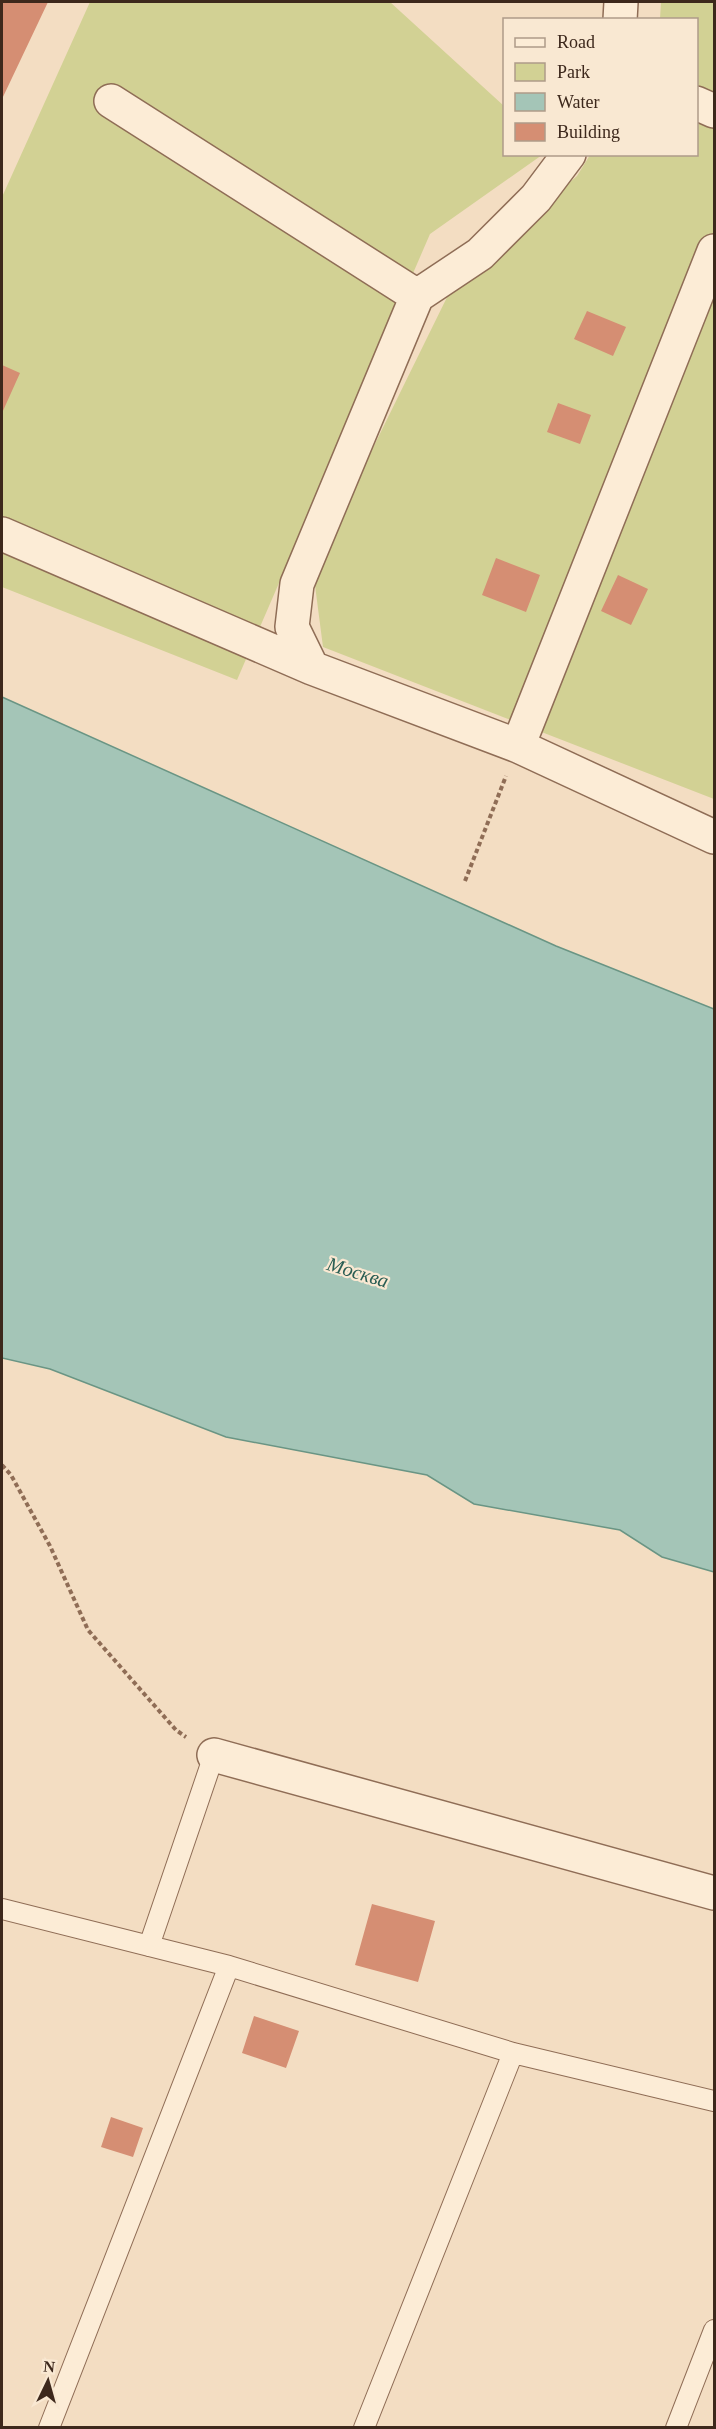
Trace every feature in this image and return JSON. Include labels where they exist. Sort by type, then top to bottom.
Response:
[{"type":"street","points":[[620,18],[621,2]]},
{"type":"street","points":[[111,101],[417,296]]},
{"type":"street","points":[[698,104],[714,111]]},
{"type":"street","points":[[312,668],[292,627],[297,584],[417,296],[480,254],[537,198],[568,156]]},
{"type":"street","points":[[518,746],[714,251]]},
{"type":"street","points":[[2,534],[312,668],[518,746],[714,837]]},
{"type":"street","points":[[214,1755],[714,1893]]},
{"type":"lane","points":[[150,1946],[214,1755]]},
{"type":"lane","points":[[2,1909],[229,1966],[513,2053],[714,2101]]},
{"type":"lane","points":[[49,2427],[229,1966]]},
{"type":"lane","points":[[364,2427],[513,2053]]},
{"type":"lane","points":[[676,2427],[714,2330]]},
{"type":"path","points":[[465,881],[518,746]]},
{"type":"path","points":[[2,1465],[11,1474],[50,1546],[88,1630],[176,1730],[214,1755]]},
{"type":"green space","points":[[90,2],[390,2],[503,105],[503,156],[541,156],[430,234],[237,680],[2,587],[2,197]]},
{"type":"green space","points":[[661,2],[714,2],[714,799],[323,647],[313,570],[454,283],[577,176],[589,156],[698,156],[698,18],[660,18]]},
{"type":"water","name":"Москва","points":[[2,697],[556,946],[714,1009],[714,1572],[662,1557],[620,1530],[474,1504],[427,1475],[226,1437],[50,1369],[2,1358]]},
{"type":"building","points":[[2,2],[48,2],[2,99]]},
{"type":"building","points":[[587,311],[626,327],[613,356],[574,339]]},
{"type":"building","points":[[2,365],[20,373],[2,413]]},
{"type":"building","points":[[558,403],[591,415],[580,444],[547,432]]},
{"type":"building","points":[[496,558],[540,575],[526,612],[482,595]]},
{"type":"building","points":[[618,575],[648,589],[631,625],[601,611]]},
{"type":"building","points":[[372,1904],[435,1921],[418,1982],[355,1965]]},
{"type":"building","points":[[254,2016],[299,2031],[286,2068],[242,2053]]},
{"type":"building","points":[[111,2117],[143,2128],[133,2157],[101,2147]]}]
